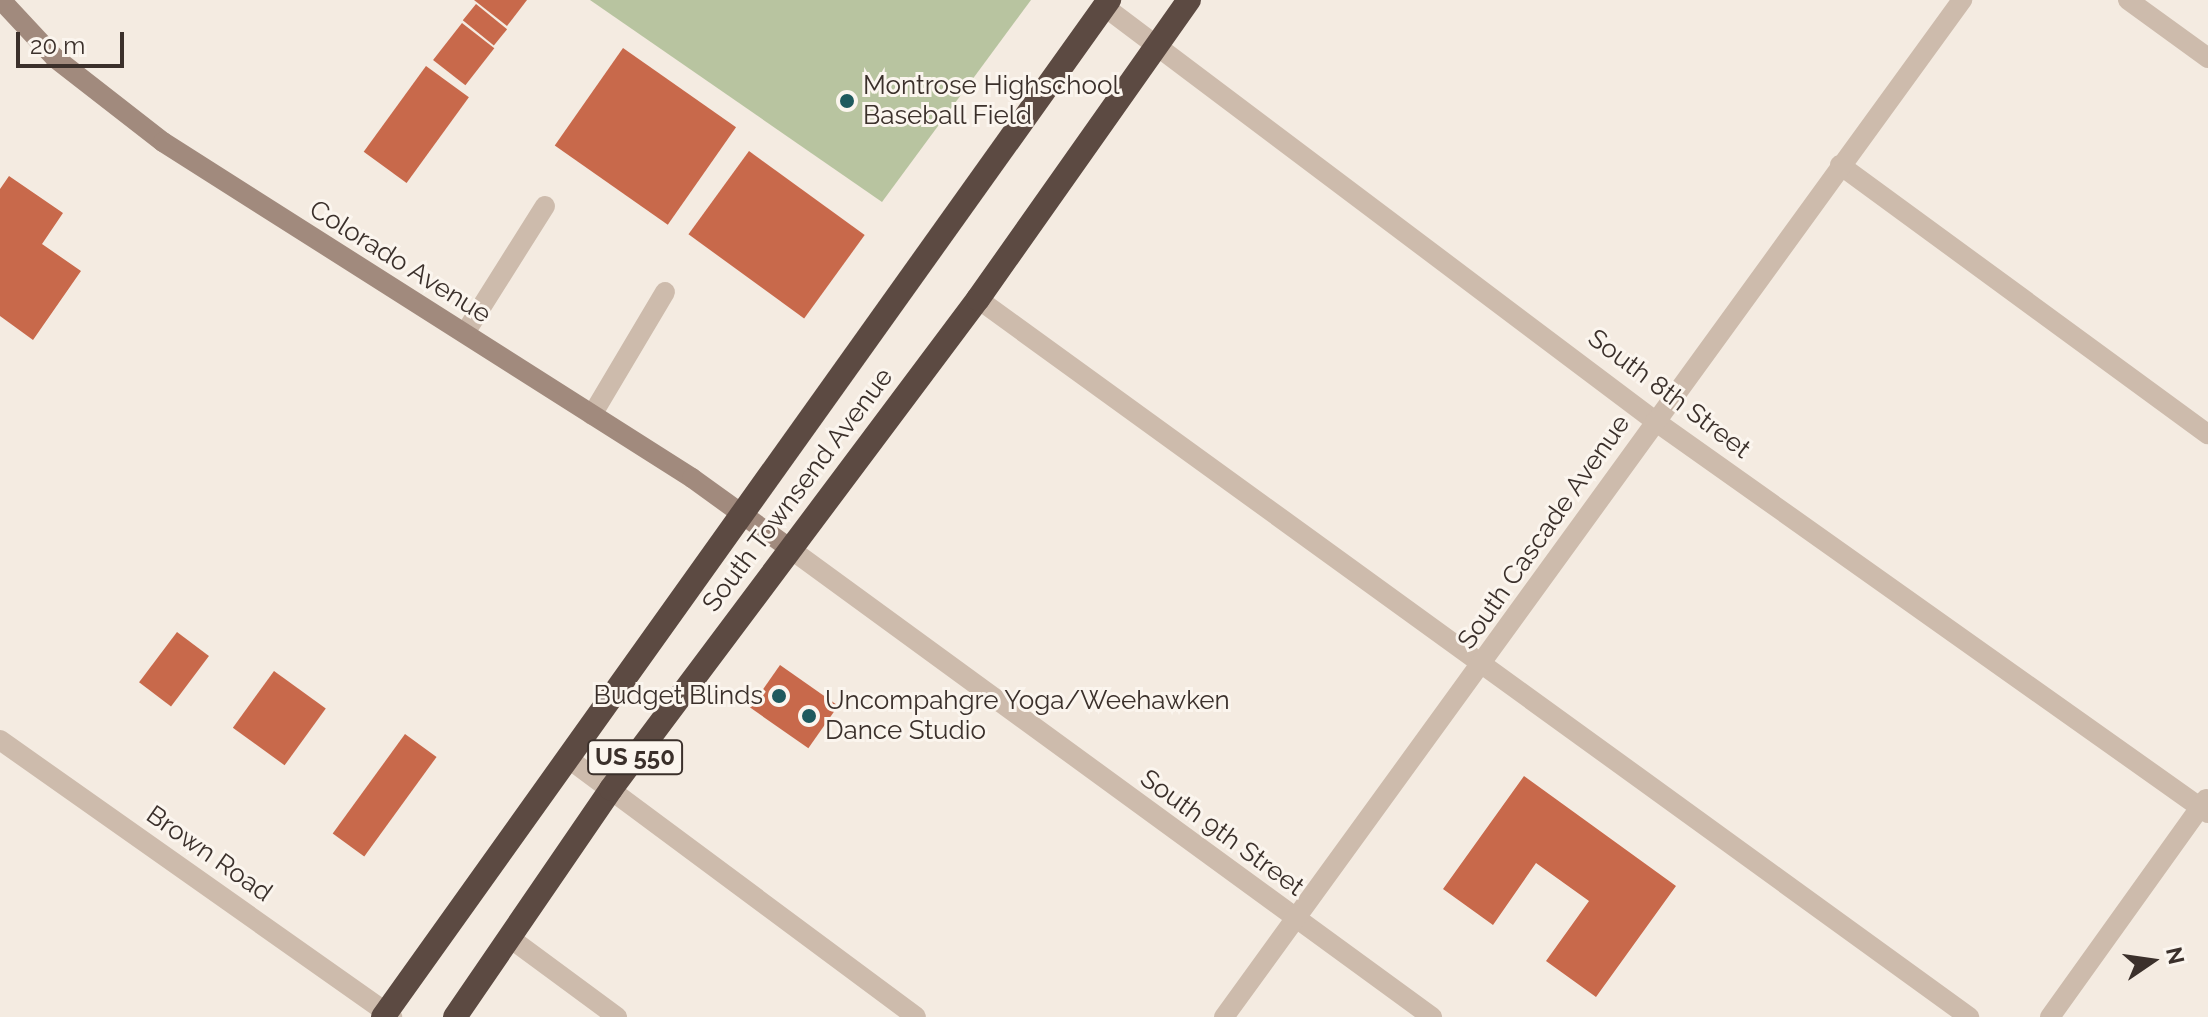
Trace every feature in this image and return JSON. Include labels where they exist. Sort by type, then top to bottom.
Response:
[{"type":"highway","name":"South Townsend Avenue","points":[[455,1017],[611,789],[978,299],[1189,0]]},
{"type":"highway","name":"South Townsend Avenue","points":[[387,1016],[1107,3]]},
{"type":"street","name":"Colorado Avenue","points":[[1,0],[55,58],[163,142],[592,415],[744,514],[789,548]]},
{"type":"street","name":"South Cascade Avenue","points":[[1224,1017],[1962,0]]},
{"type":"street","points":[[2128,0],[2208,58]]},
{"type":"street","name":"South 8th Street","points":[[1107,3],[1156,45],[1655,421],[2205,806]]},
{"type":"street","points":[[1840,165],[2208,434]]},
{"type":"street","points":[[465,333],[545,206]]},
{"type":"street","points":[[592,415],[665,292]]},
{"type":"street","points":[[978,299],[1969,1017]]},
{"type":"street","name":"South 9th Street","points":[[789,548],[1432,1017]]},
{"type":"street","name":"Brown Road","points":[[0,740],[387,1016]]},
{"type":"street","points":[[569,759],[916,1017]]},
{"type":"street","points":[[2050,1017],[2205,806]]},
{"type":"street","points":[[510,938],[617,1017]]},
{"type":"green space","name":"Montrose Highschool Baseball Field","points":[[590,0],[1031,0],[882,202]]},
{"type":"building","points":[[474,0],[527,0],[507,26]]},
{"type":"building","points":[[476,4],[507,29],[494,45],[463,20]]},
{"type":"building","points":[[462,23],[494,48],[465,85],[433,60]]},
{"type":"building","points":[[623,48],[736,127],[668,225],[555,145]]},
{"type":"building","points":[[426,66],[469,97],[407,183],[364,152]]},
{"type":"building","points":[[749,151],[865,235],[804,318],[688,234]]},
{"type":"building","points":[[9,176],[63,213],[42,244],[81,271],[33,340],[0,316],[0,189]]},
{"type":"building","points":[[177,632],[209,656],[171,706],[139,682]]},
{"type":"building","points":[[780,665],[838,706],[808,748],[750,708]]},
{"type":"building","points":[[274,671],[326,709],[285,765],[233,728]]},
{"type":"building","points":[[405,734],[437,757],[364,856],[333,834]]},
{"type":"building","points":[[1524,776],[1676,886],[1596,997],[1546,961],[1589,901],[1536,863],[1493,925],[1443,889]]},
{"type":"place","name":"Montrose Highschool Baseball Field","points":[[847,101]]},
{"type":"place","name":"Budget Blinds","points":[[779,696]]},
{"type":"place","name":"Uncompahgre Yoga/Weehawken Dance Studio","points":[[809,716]]}]
